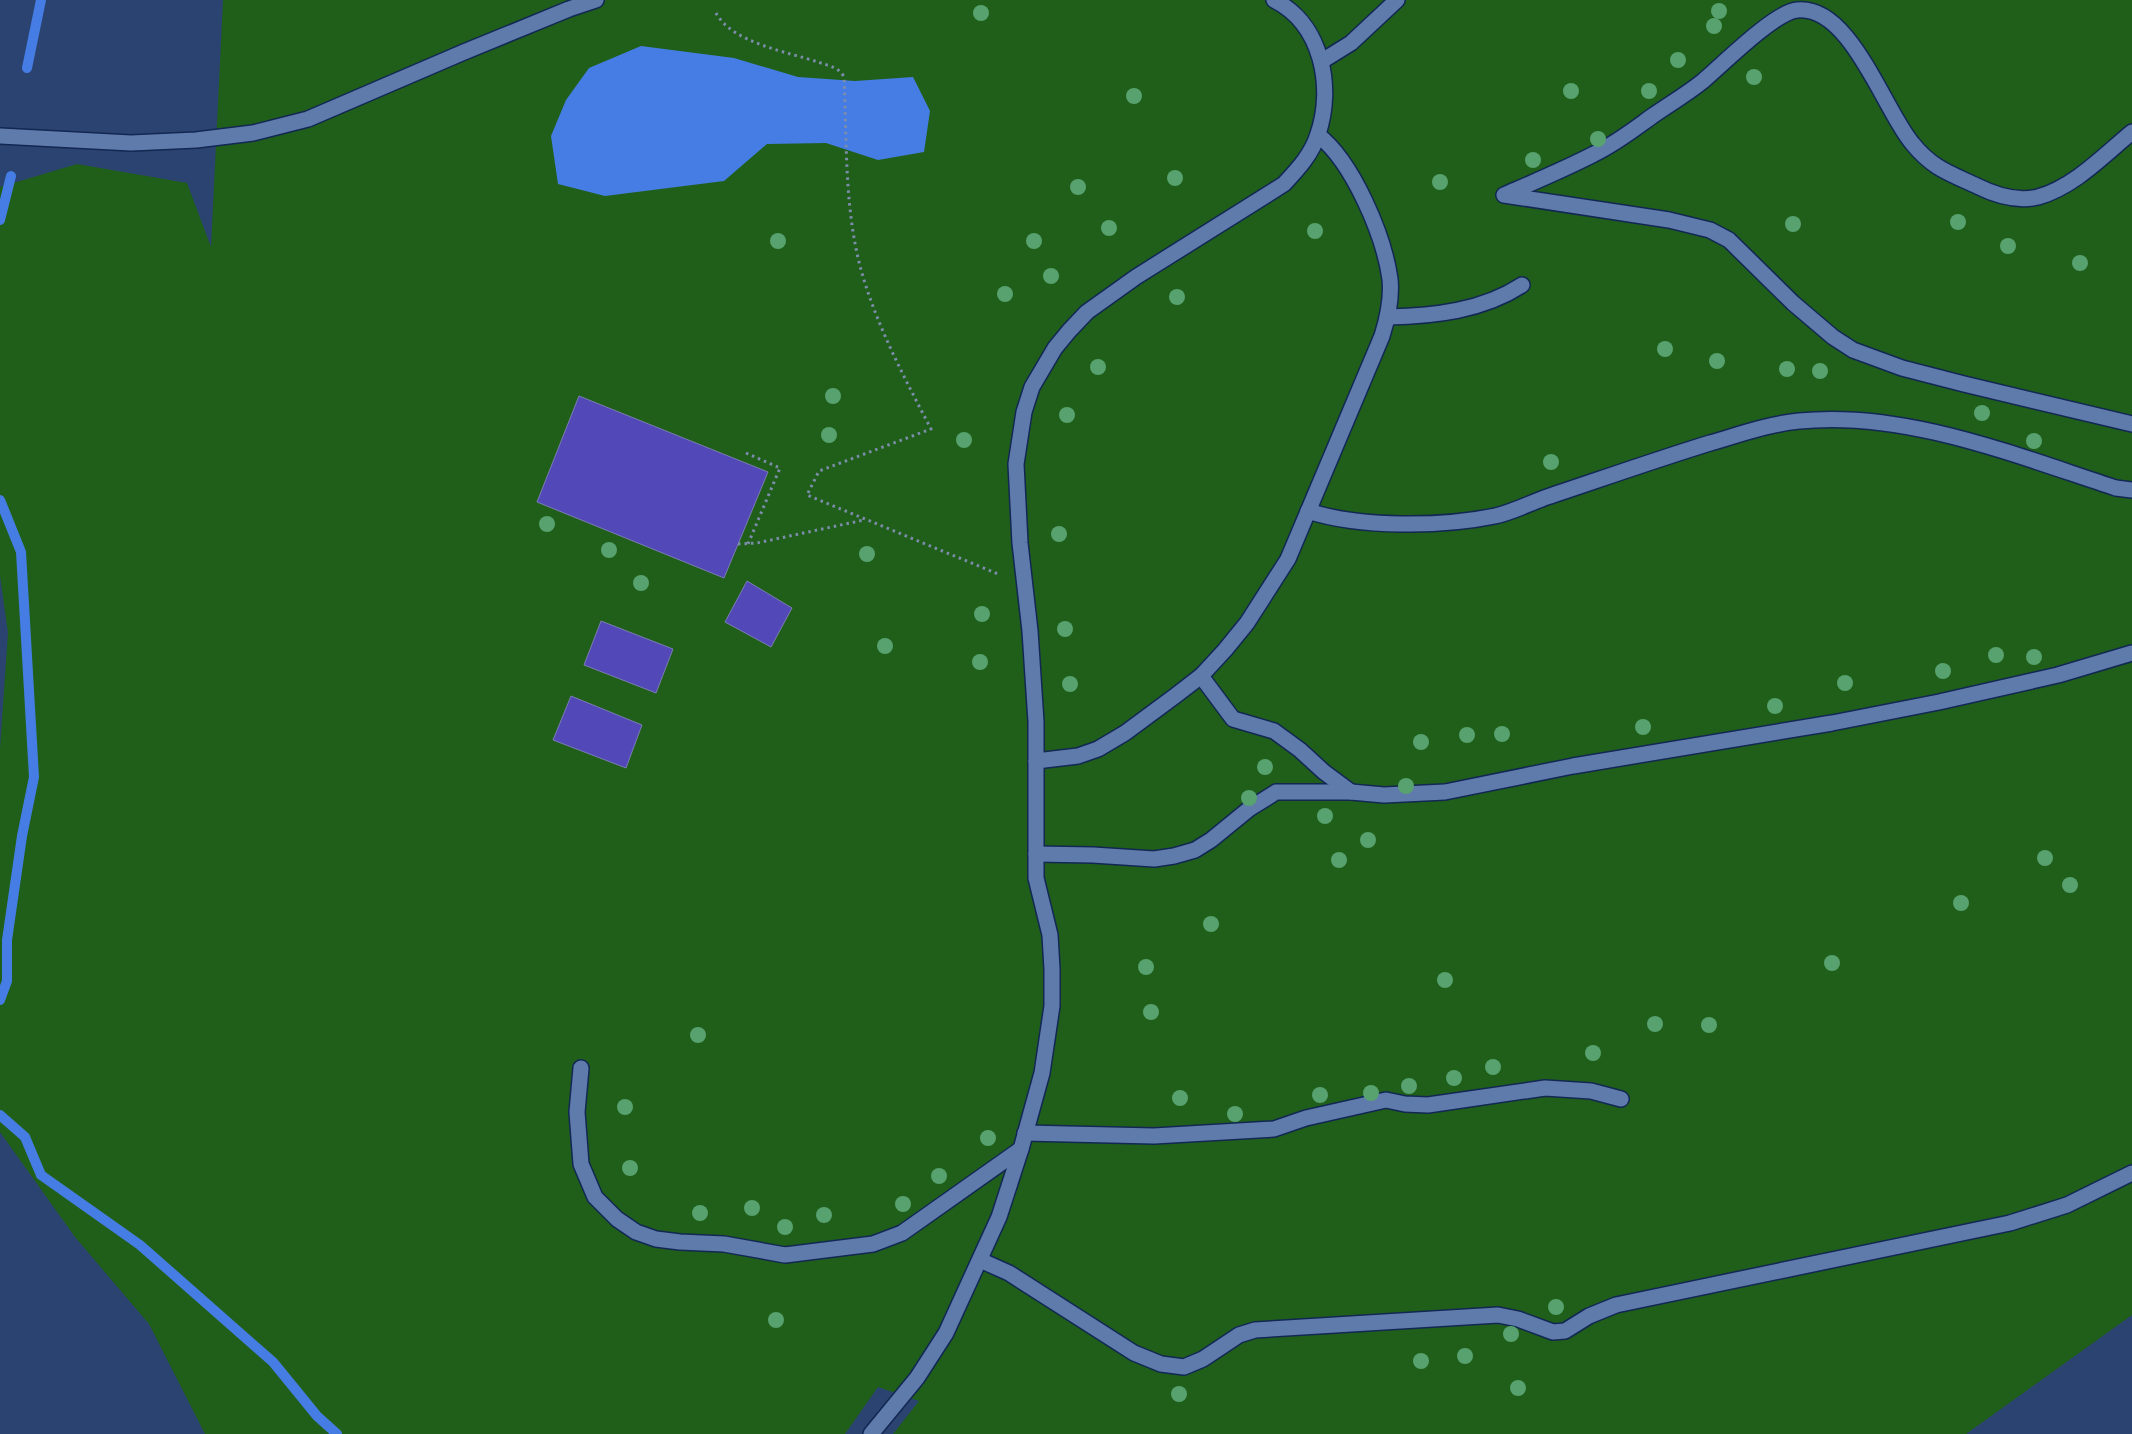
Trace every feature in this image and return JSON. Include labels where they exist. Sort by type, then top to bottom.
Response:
[{"type":"lane","points":[[0,136],[131,143],[196,140],[253,133],[308,119],[482,45],[596,0]]},
{"type":"lane","points":[[871,1434],[917,1378],[946,1333],[999,1216],[1021,1149],[1042,1073],[1052,1006],[1050,935],[1036,878],[1036,722],[1016,464],[1024,412],[1032,388],[1055,348],[1075,324],[1109,296],[1284,184],[1298,169],[1318,135],[1323,118],[1326,93],[1322,61],[1310,34],[1301,22],[1290,11],[1274,0]]},
{"type":"lane","points":[[1322,61],[1351,43],[1398,0]]},
{"type":"lane","points":[[2132,132],[2073,180],[2051,192],[2037,197],[2021,199],[1987,191],[1942,171],[1924,157],[1910,141],[1870,71],[1842,32],[1820,14],[1808,10],[1797,10],[1783,14],[1769,23],[1700,83],[1626,135],[1594,154],[1504,196],[1669,220],[1710,230],[1729,240],[1793,304],[1833,337],[1853,350],[1894,365],[1964,384],[2132,424]]},
{"type":"lane","points":[[1036,761],[1078,756],[1098,749],[1125,733],[1200,676],[1241,629],[1288,559],[1388,318],[1390,280],[1378,232],[1340,155],[1318,135]]},
{"type":"lane","points":[[1388,318],[1416,316],[1479,306],[1507,294],[1522,285]]},
{"type":"lane","points":[[1308,511],[1328,518],[1374,522],[1449,521],[1496,516],[1643,464],[1732,437],[1797,421],[1835,419],[1887,424],[1957,438],[1992,447],[2116,488],[2132,490]]},
{"type":"lane","points":[[1036,854],[1154,859],[1174,856],[1195,850],[1211,840],[1249,809],[1276,792],[1351,792],[1412,795],[1486,785],[1573,766],[1832,723],[1939,702],[2058,675],[2132,653]]},
{"type":"lane","points":[[1200,676],[1233,719],[1274,731],[1351,792]]},
{"type":"lane","points":[[581,1068],[577,1112],[581,1164],[595,1197],[617,1219],[636,1232],[656,1239],[724,1244],[785,1255],[873,1244],[902,1233],[1021,1149]]},
{"type":"lane","points":[[1025,1133],[1154,1136],[1274,1129],[1306,1118],[1386,1100],[1405,1104],[1428,1105],[1545,1088],[1591,1091],[1621,1099]]},
{"type":"lane","points":[[980,1260],[1009,1273],[1134,1353],[1161,1364],[1184,1367],[1203,1359],[1239,1335],[1255,1330],[1498,1315],[1518,1319],[1553,1332],[1565,1331],[1589,1316],[1616,1305],[2010,1223],[2067,1205],[2132,1174]]},
{"type":"path","points":[[716,12],[724,24],[746,37],[766,46],[836,68],[844,77],[850,207],[863,279],[894,354],[931,429],[819,470],[807,495],[999,575],[1024,578]]},
{"type":"path","points":[[746,453],[780,468],[748,544]]},
{"type":"path","points":[[738,544],[748,544],[865,520]]},
{"type":"green space","points":[[223,0],[2132,0],[2132,1315],[1966,1434],[893,1434],[919,1401],[878,1387],[845,1434],[205,1434],[149,1324],[75,1237],[0,1132],[0,748],[8,633],[0,576],[0,187],[77,164],[187,183],[211,247]]},
{"type":"water","points":[[641,46],[734,58],[798,77],[855,81],[913,77],[930,111],[924,152],[878,160],[826,143],[767,144],[724,181],[605,196],[558,184],[551,136],[566,100],[589,68]]},
{"type":"building","points":[[579,396],[768,472],[724,578],[537,502]]},
{"type":"building","points":[[747,581],[792,608],[771,647],[725,622]]},
{"type":"building","points":[[601,621],[673,649],[656,693],[584,665]]},
{"type":"building","points":[[571,696],[642,725],[626,768],[553,740]]},
{"type":"waterway","points":[[27,68],[41,0]]},
{"type":"waterway","points":[[0,220],[11,176]]},
{"type":"waterway","points":[[0,500],[21,552],[34,777],[22,836],[7,940],[7,981],[0,1000]]},
{"type":"waterway","points":[[0,1115],[25,1137],[41,1175],[140,1245],[273,1362],[317,1416],[337,1434]]}]
